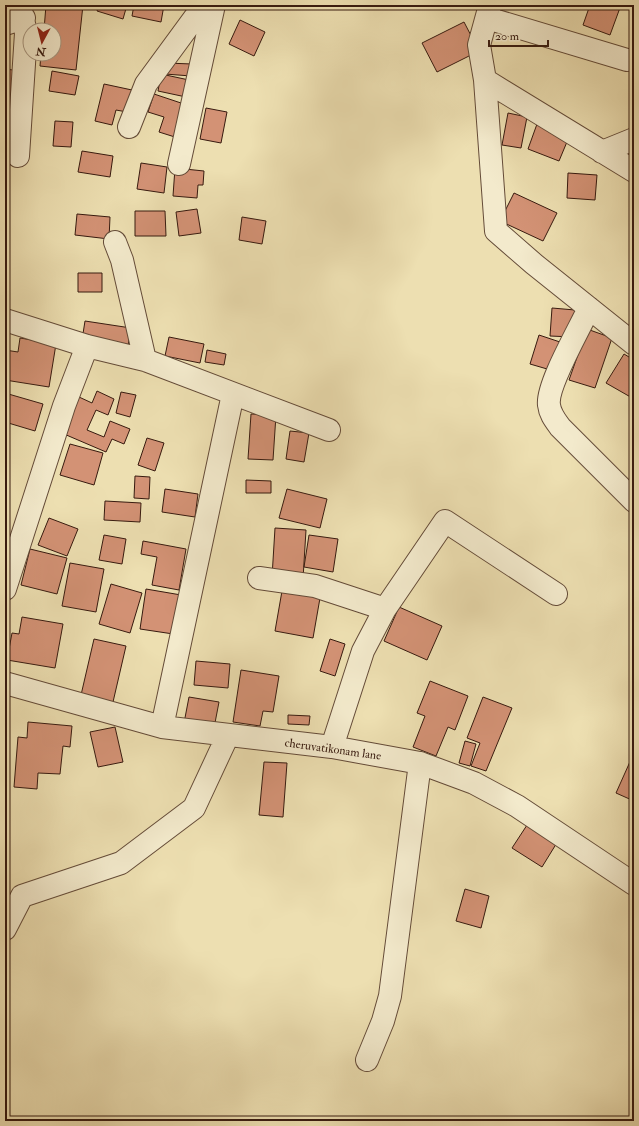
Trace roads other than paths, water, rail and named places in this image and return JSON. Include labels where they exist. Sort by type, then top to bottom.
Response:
[{"type":"street","points":[[129,127],[146,84],[204,5]]},
{"type":"street","points":[[179,164],[214,5]]},
{"type":"street","points":[[627,60],[488,12],[479,45],[485,80],[496,232],[634,344]]},
{"type":"street","points":[[16,16],[26,33],[18,156]]},
{"type":"street","points":[[485,80],[634,171]]},
{"type":"street","points":[[602,152],[634,139]]},
{"type":"street","points":[[115,242],[122,260],[145,360]]},
{"type":"street","points":[[590,308],[552,386],[549,404],[551,415],[560,427],[634,501]]},
{"type":"street","points":[[5,320],[87,346],[145,360],[329,430]]},
{"type":"street","points":[[5,589],[64,406],[87,346]]},
{"type":"street","points":[[162,727],[233,394]]},
{"type":"street","points":[[332,747],[363,651],[385,609],[445,521],[556,594]]},
{"type":"street","points":[[259,578],[315,586],[385,609]]},
{"type":"street","name":"cheruvatikonam lane","points":[[5,683],[162,727],[332,747],[420,763],[474,783],[517,806],[634,884]]},
{"type":"street","points":[[5,929],[22,896],[121,863],[194,808],[228,735]]},
{"type":"street","points":[[368,1060],[383,1021],[390,996],[420,763]]}]
